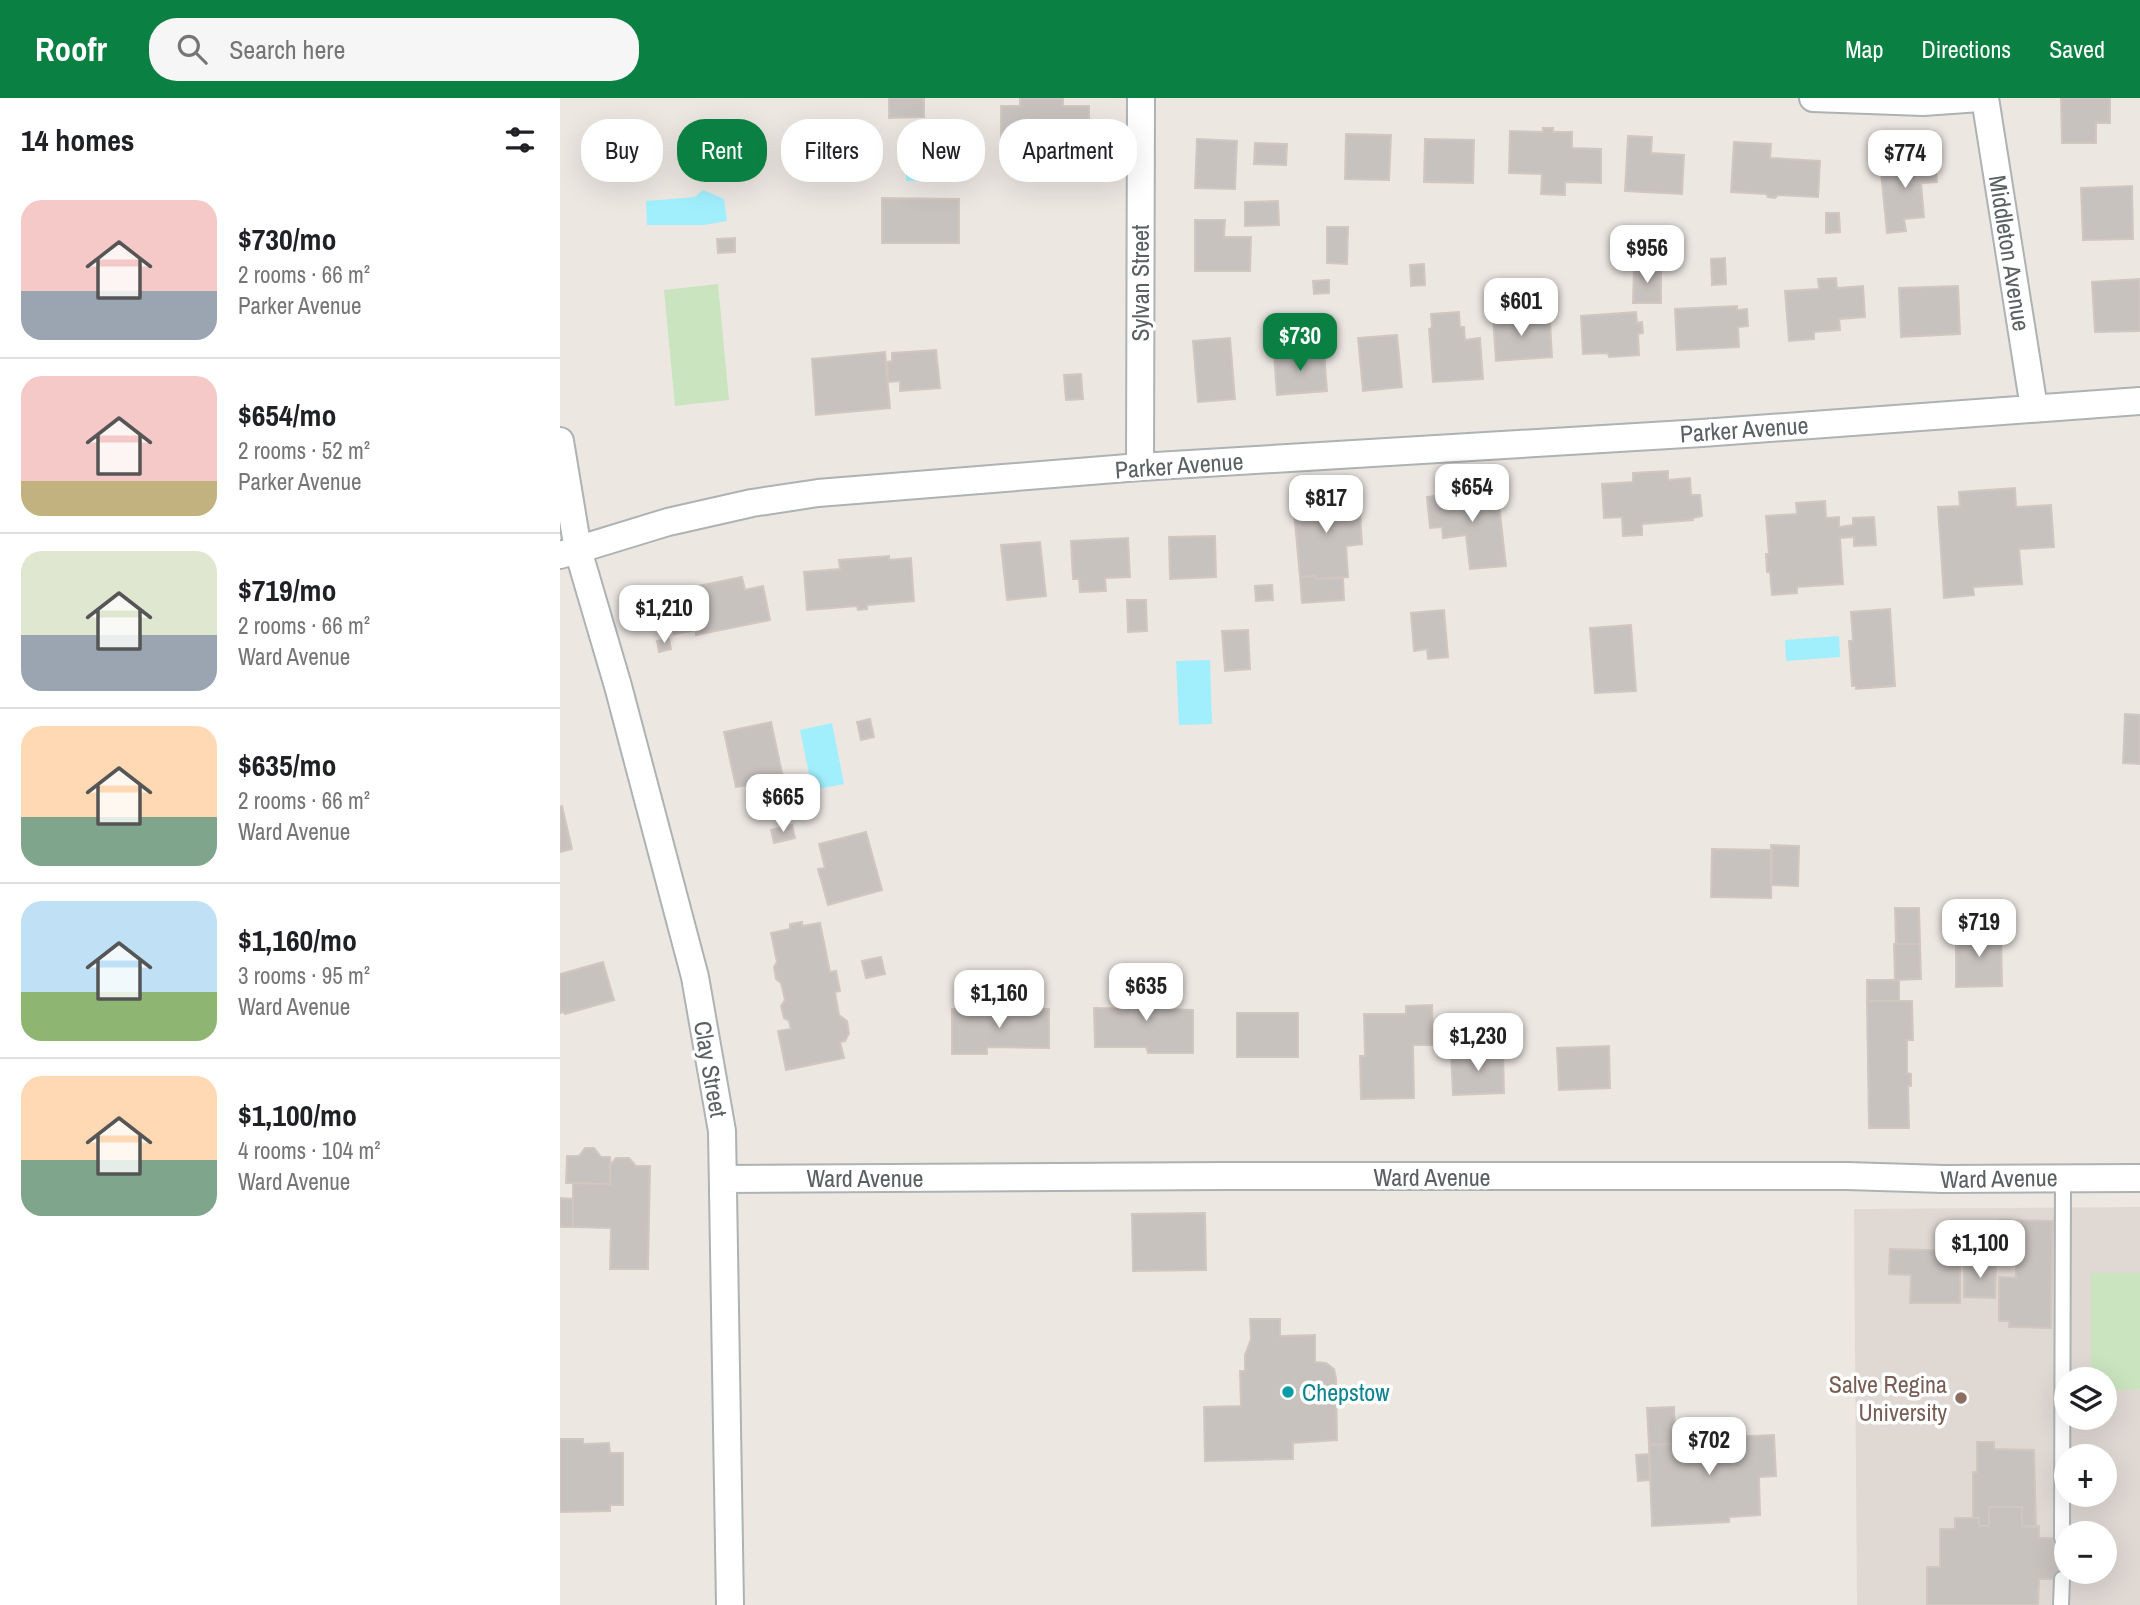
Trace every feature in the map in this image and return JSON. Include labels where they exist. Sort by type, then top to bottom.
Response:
[{"type":"street","name":"Sylvan Street","points":[[1140,467],[1141,98]]},
{"type":"street","points":[[1813,98],[1923,102],[1979,98]]},
{"type":"street","name":"Middleton Avenue","points":[[1985,98],[2034,408]]},
{"type":"street","name":"Parker Avenue","points":[[569,552],[668,522],[751,503],[818,493],[1140,467],[1702,433],[2140,401]]},
{"type":"street","name":"Clay Street","points":[[560,441],[569,552],[618,686],[695,977],[722,1131],[730,1605]]},
{"type":"street","name":"Ward Avenue","points":[[724,1179],[1225,1175],[2140,1178]]},
{"type":"lane","points":[[2062,1521],[2063,1177]]},
{"type":"lane","points":[[2061,1605],[2062,1584]]},
{"type":"shaded area","name":"Salve Regina University","points":[[2140,1207],[2140,1605],[1857,1605],[1854,1209]]},
{"type":"green space","points":[[718,284],[729,400],[675,406],[664,290]]},
{"type":"green space","points":[[2091,1273],[2140,1273],[2140,1390],[2117,1390],[2117,1367],[2091,1367]]},
{"type":"water","points":[[703,190],[724,199],[727,221],[704,225],[647,225],[646,201],[695,197]]},
{"type":"water","points":[[1839,636],[1840,657],[1786,661],[1785,640]]},
{"type":"water","points":[[1210,660],[1212,724],[1179,725],[1176,661]]},
{"type":"water","points":[[832,723],[844,784],[805,789],[803,775],[809,774],[800,730]]},
{"type":"building","points":[[889,98],[924,98],[924,117],[889,118]]},
{"type":"building","points":[[1020,98],[1063,98],[1063,106],[1089,106],[1089,119],[1001,119],[1001,106],[1020,106]]},
{"type":"building","points":[[2061,98],[2110,98],[2110,123],[2096,123],[2096,143],[2062,143]]},
{"type":"building","points":[[1543,128],[1553,128],[1553,132],[1572,132],[1572,148],[1601,149],[1601,183],[1565,182],[1565,195],[1541,194],[1542,174],[1509,173],[1510,131],[1543,132]]},
{"type":"building","points":[[1346,134],[1391,135],[1389,180],[1345,179]]},
{"type":"building","points":[[1628,136],[1652,137],[1651,153],[1684,155],[1682,194],[1625,191]]},
{"type":"building","points":[[1197,139],[1237,141],[1235,189],[1195,188]]},
{"type":"building","points":[[1425,139],[1474,140],[1473,183],[1424,182]]},
{"type":"building","points":[[1734,142],[1771,144],[1770,158],[1820,161],[1818,197],[1778,195],[1775,198],[1766,194],[1731,192]]},
{"type":"building","points":[[1255,143],[1287,144],[1286,165],[1254,164]]},
{"type":"building","points":[[1935,158],[1937,182],[1921,183],[1924,217],[1904,219],[1906,231],[1887,233],[1880,163]]},
{"type":"building","points":[[2132,186],[2133,239],[2083,240],[2081,188]]},
{"type":"building","points":[[882,198],[959,199],[959,243],[882,243]]},
{"type":"building","points":[[1278,201],[1279,225],[1245,226],[1245,202]]},
{"type":"building","points":[[1826,213],[1839,213],[1840,232],[1826,233]]},
{"type":"building","points":[[1195,220],[1225,220],[1224,237],[1251,237],[1250,271],[1195,271]]},
{"type":"building","points":[[1327,227],[1348,227],[1347,264],[1327,263]]},
{"type":"building","points":[[735,238],[735,252],[718,253],[717,239]]},
{"type":"building","points":[[1725,258],[1726,284],[1712,285],[1711,259]]},
{"type":"building","points":[[1424,264],[1425,285],[1411,286],[1410,265]]},
{"type":"building","points":[[1634,267],[1661,268],[1661,303],[1633,303]]},
{"type":"building","points":[[1836,278],[1837,288],[1863,286],[1865,317],[1839,319],[1840,330],[1814,332],[1814,339],[1789,341],[1785,291],[1819,289],[1818,279]]},
{"type":"building","points":[[2140,279],[2140,331],[2095,332],[2092,282]]},
{"type":"building","points":[[1329,280],[1329,293],[1314,294],[1313,281]]},
{"type":"building","points":[[1958,286],[1960,334],[1901,337],[1899,288]]},
{"type":"building","points":[[1737,306],[1737,310],[1747,309],[1748,326],[1738,327],[1739,347],[1677,350],[1675,309]]},
{"type":"building","points":[[1459,312],[1460,327],[1464,327],[1465,340],[1480,338],[1483,379],[1433,382],[1429,329],[1432,328],[1431,314]]},
{"type":"building","points":[[1636,312],[1637,323],[1642,322],[1643,333],[1638,334],[1639,355],[1609,357],[1608,353],[1583,354],[1581,316]]},
{"type":"building","points":[[1534,313],[1535,323],[1550,322],[1552,357],[1496,361],[1493,316]]},
{"type":"building","points":[[1397,335],[1402,387],[1363,391],[1358,338]]},
{"type":"building","points":[[1230,338],[1235,399],[1198,402],[1193,341]]},
{"type":"building","points":[[936,350],[940,388],[900,391],[900,381],[888,382],[887,362],[892,361],[892,353]]},
{"type":"building","points":[[1324,351],[1327,391],[1277,395],[1274,354]]},
{"type":"building","points":[[885,352],[890,408],[816,415],[812,359]]},
{"type":"building","points":[[1081,374],[1083,399],[1066,400],[1064,375]]},
{"type":"building","points":[[1668,471],[1668,480],[1690,478],[1691,495],[1700,495],[1702,516],[1693,520],[1642,524],[1642,535],[1623,536],[1622,517],[1604,518],[1602,484],[1633,482],[1633,473]]},
{"type":"building","points":[[1497,487],[1506,566],[1470,569],[1466,535],[1443,538],[1442,527],[1430,528],[1427,497]]},
{"type":"building","points":[[2015,488],[2016,507],[2051,505],[2054,547],[2019,549],[2022,584],[1973,587],[1974,595],[1944,598],[1938,507],[1960,506],[1959,492]]},
{"type":"building","points":[[1359,496],[1362,544],[1346,546],[1348,577],[1300,577],[1293,501]]},
{"type":"building","points":[[1825,501],[1826,518],[1839,517],[1839,527],[1853,525],[1853,518],[1874,517],[1876,545],[1854,546],[1854,537],[1840,538],[1843,584],[1797,587],[1797,593],[1772,595],[1770,572],[1767,572],[1766,554],[1769,554],[1766,516],[1797,514],[1796,503]]},
{"type":"building","points":[[1215,536],[1216,577],[1170,579],[1169,537]]},
{"type":"building","points":[[1128,538],[1130,577],[1105,578],[1106,591],[1080,592],[1079,579],[1073,579],[1071,541]]},
{"type":"building","points":[[1040,542],[1046,596],[1007,600],[1001,545]]},
{"type":"building","points":[[889,556],[889,560],[911,558],[914,601],[867,605],[867,609],[858,610],[857,606],[807,610],[804,572],[840,569],[839,560]]},
{"type":"building","points":[[1316,576],[1316,579],[1343,578],[1344,600],[1302,603],[1300,577]]},
{"type":"building","points":[[742,577],[745,590],[763,586],[770,620],[696,635],[696,630],[674,634],[673,629],[660,632],[653,598]]},
{"type":"building","points":[[1272,585],[1273,600],[1256,601],[1255,586]]},
{"type":"building","points":[[1127,600],[1146,600],[1147,631],[1128,632]]},
{"type":"building","points":[[1890,609],[1895,686],[1856,689],[1856,686],[1852,686],[1849,641],[1853,641],[1851,612]]},
{"type":"building","points":[[1444,610],[1448,657],[1428,659],[1427,649],[1414,651],[1411,613]]},
{"type":"building","points":[[1631,625],[1636,691],[1595,693],[1590,628]]},
{"type":"building","points":[[1248,630],[1250,669],[1225,671],[1222,631]]},
{"type":"building","points":[[669,639],[671,649],[659,652],[657,641]]},
{"type":"building","points":[[2125,714],[2140,715],[2140,764],[2123,763]]},
{"type":"building","points":[[870,719],[874,737],[861,740],[857,722]]},
{"type":"building","points":[[771,722],[790,810],[755,818],[748,785],[736,787],[724,732]]},
{"type":"building","points":[[562,806],[572,849],[560,852],[560,807]]},
{"type":"building","points":[[792,825],[795,838],[774,843],[771,830]]},
{"type":"building","points":[[866,832],[882,890],[828,905],[818,869],[825,868],[819,844]]},
{"type":"building","points":[[1771,845],[1799,846],[1798,886],[1771,885]]},
{"type":"building","points":[[1712,849],[1772,850],[1771,898],[1711,897]]},
{"type":"building","points":[[1895,908],[1919,908],[1920,944],[1896,944]]},
{"type":"building","points":[[802,922],[802,926],[820,923],[830,972],[836,971],[840,991],[835,992],[839,1015],[847,1021],[849,1033],[845,1041],[840,1042],[844,1058],[786,1070],[778,1031],[791,1029],[781,1006],[785,1000],[781,983],[776,979],[774,967],[777,962],[771,933],[790,929],[790,924]]},
{"type":"building","points":[[2001,931],[2002,986],[1956,987],[1956,932]]},
{"type":"building","points":[[1894,944],[1920,944],[1921,979],[1895,980]]},
{"type":"building","points":[[881,957],[885,974],[866,978],[862,961]]},
{"type":"building","points":[[603,962],[614,1000],[565,1014],[560,1013],[560,974]]},
{"type":"building","points":[[1133,977],[1162,978],[1162,1009],[1193,1010],[1193,1053],[1148,1053],[1146,1047],[1095,1047],[1094,1008],[1133,1009]]},
{"type":"building","points":[[1867,980],[1899,980],[1899,1001],[1867,1001]]},
{"type":"building","points":[[1867,1001],[1912,1001],[1913,1040],[1907,1040],[1907,1073],[1911,1074],[1911,1086],[1908,1086],[1909,1128],[1869,1128]]},
{"type":"building","points":[[1432,1005],[1433,1045],[1413,1045],[1414,1098],[1361,1099],[1360,1056],[1365,1056],[1364,1014],[1406,1014],[1406,1006]]},
{"type":"building","points":[[952,1009],[1049,1009],[1049,1048],[987,1047],[987,1054],[952,1054]]},
{"type":"building","points":[[1237,1013],[1298,1013],[1298,1057],[1237,1057]]},
{"type":"building","points":[[1609,1046],[1610,1088],[1559,1090],[1557,1048]]},
{"type":"building","points":[[1503,1051],[1504,1093],[1453,1095],[1451,1053]]},
{"type":"building","points":[[585,1148],[594,1148],[601,1157],[610,1157],[610,1184],[566,1183],[567,1156],[579,1156]]},
{"type":"building","points":[[616,1158],[629,1158],[636,1166],[650,1166],[648,1269],[610,1269],[611,1228],[573,1227],[573,1183],[610,1184],[610,1165]]},
{"type":"building","points":[[560,1198],[573,1199],[573,1227],[560,1227]]},
{"type":"building","points":[[1205,1213],[1206,1270],[1133,1271],[1132,1214]]},
{"type":"building","points":[[2000,1220],[2053,1221],[2051,1328],[2009,1327],[2009,1321],[1999,1321],[1999,1277],[2016,1278],[2016,1264],[1999,1264]]},
{"type":"building","points":[[1890,1249],[1960,1251],[1960,1303],[1910,1303],[1911,1275],[1889,1274]]},
{"type":"building","points":[[1964,1263],[1996,1264],[1995,1298],[1964,1297]]},
{"type":"building","name":"Chepstow","points":[[1250,1319],[1280,1319],[1280,1336],[1315,1335],[1315,1362],[1326,1363],[1334,1369],[1336,1378],[1337,1440],[1293,1443],[1293,1459],[1205,1461],[1204,1407],[1241,1406],[1240,1371],[1245,1371],[1245,1355],[1251,1339]]},
{"type":"building","points":[[1674,1407],[1675,1444],[1649,1445],[1647,1408]]},
{"type":"building","points":[[1725,1428],[1725,1437],[1774,1435],[1776,1476],[1759,1477],[1760,1515],[1729,1517],[1729,1522],[1652,1526],[1649,1445],[1690,1443],[1689,1430]]},
{"type":"building","points":[[560,1439],[583,1439],[583,1444],[609,1443],[610,1453],[623,1453],[623,1505],[610,1505],[610,1511],[560,1512]]},
{"type":"building","points":[[1977,1442],[1994,1442],[1994,1449],[2034,1450],[2036,1527],[2022,1526],[2022,1507],[1989,1507],[1989,1526],[1979,1526],[1979,1518],[1973,1518],[1973,1472],[1977,1472]]},
{"type":"building","points":[[1649,1454],[1650,1480],[1638,1481],[1636,1455]]},
{"type":"building","points":[[1989,1507],[2022,1507],[2022,1526],[2039,1526],[2039,1538],[2054,1538],[2054,1579],[2039,1579],[2038,1605],[1927,1605],[1927,1567],[1940,1567],[1940,1529],[1955,1529],[1955,1518],[1979,1518],[1979,1526],[1989,1526]]},
{"type":"place","name":"Chepstow","points":[[1288,1392]]},
{"type":"place","name":"Salve Regina University","points":[[1961,1398]]}]
